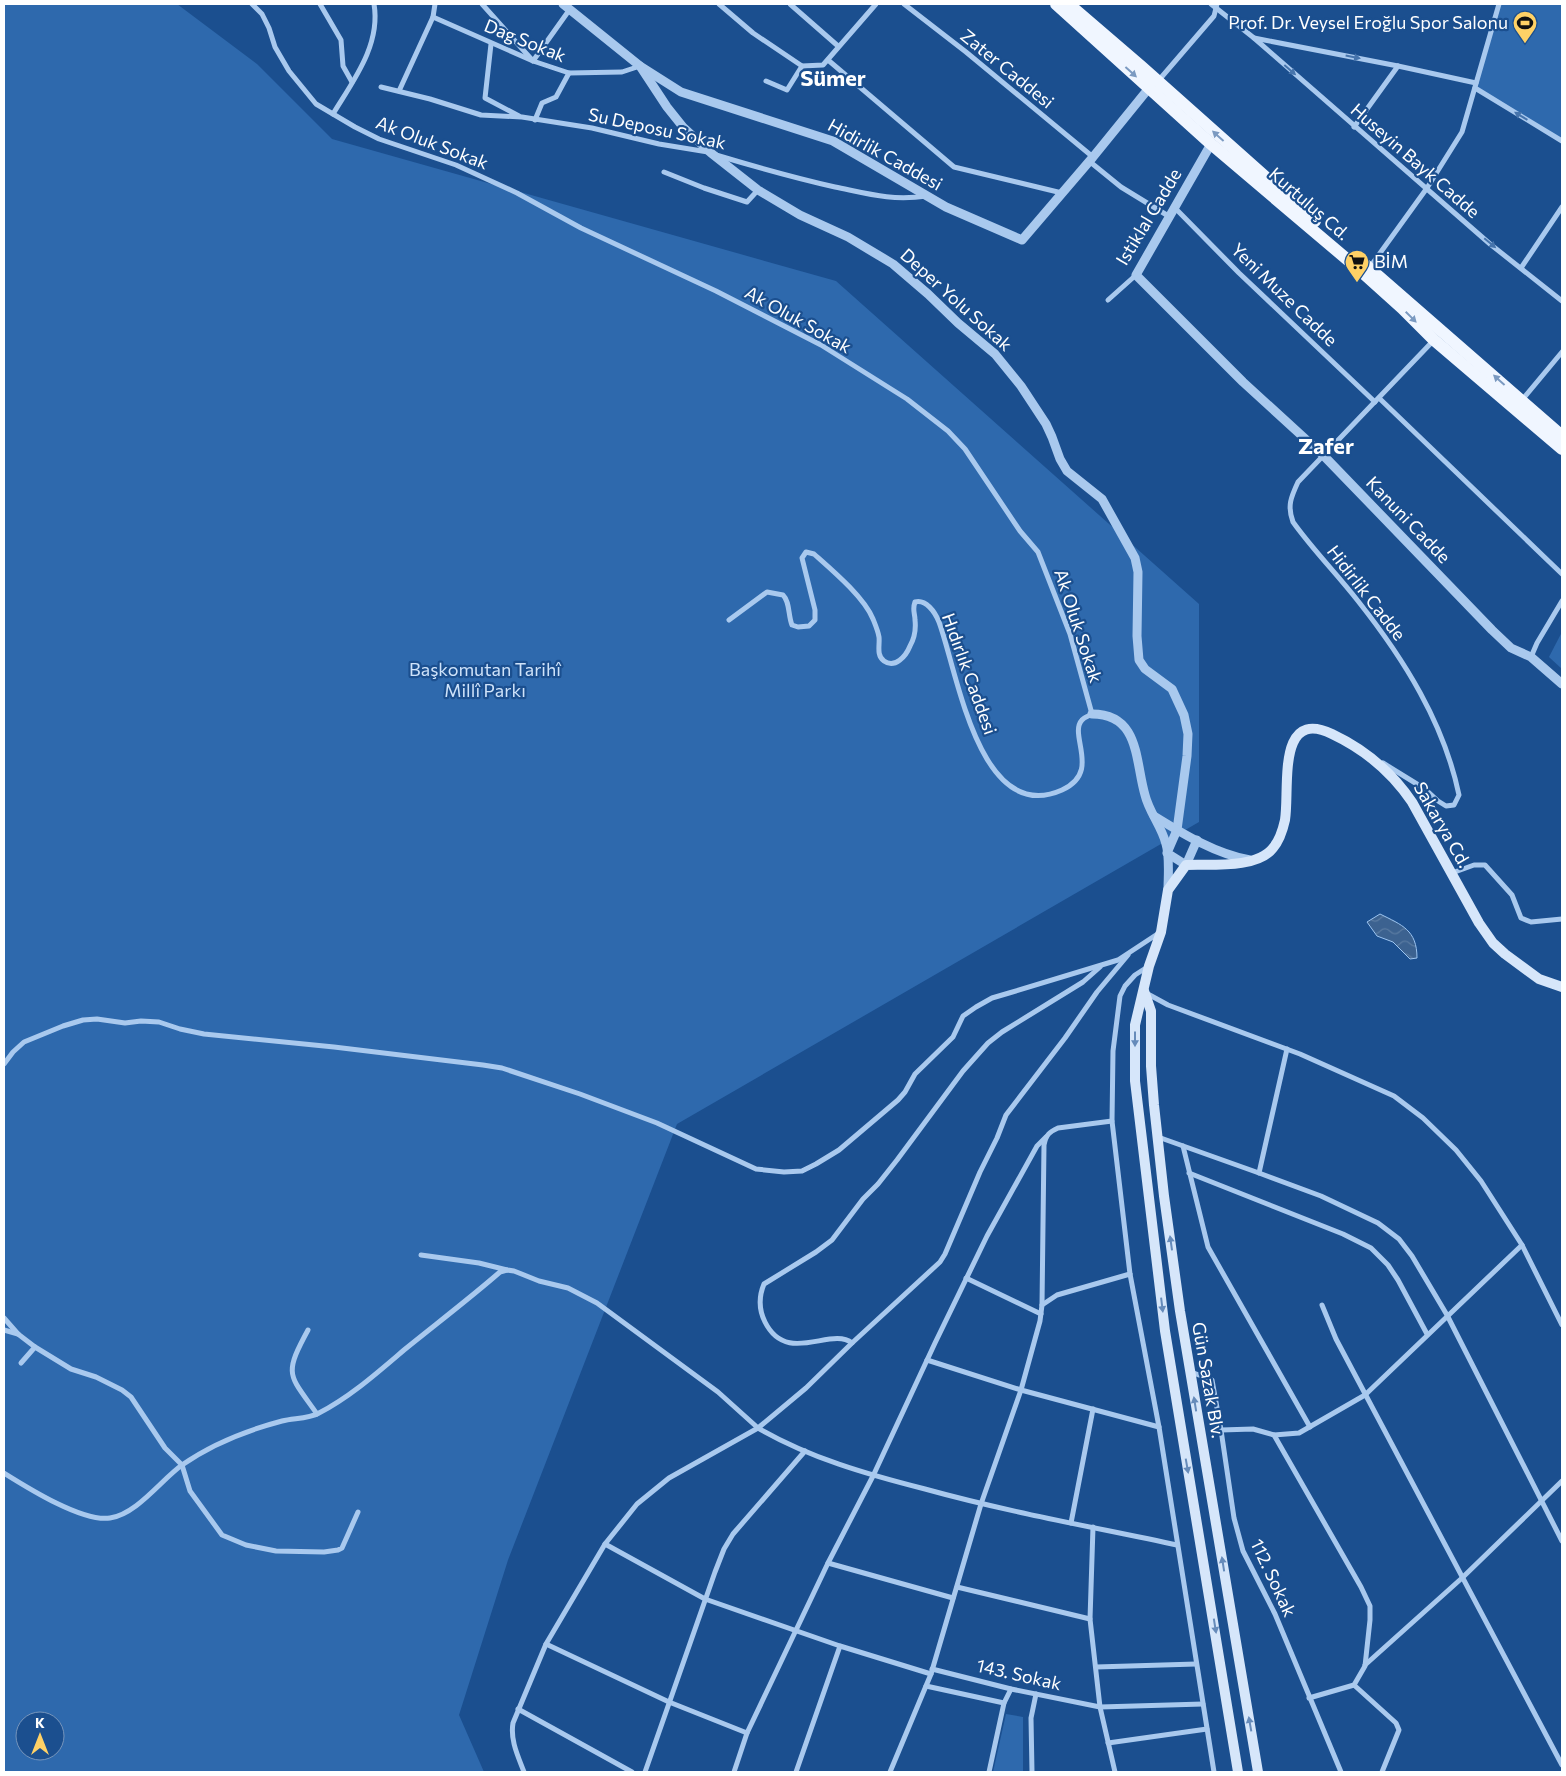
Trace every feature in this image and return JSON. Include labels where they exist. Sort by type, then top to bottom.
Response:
[{"type":"main road","name":"Kurtuluş Cd.","points":[[1056,4],[1369,267],[1562,436]]},
{"type":"main road","name":"Kurtuluş Cd.","points":[[1068,4],[1153,84],[1211,144],[1329,244],[1402,308],[1434,340],[1562,449]]},
{"type":"main road","name":"Sakarya Cd.","points":[[1186,865],[1235,864],[1262,856],[1273,849],[1285,820],[1289,761],[1293,743],[1299,732],[1310,727],[1323,729],[1364,751],[1386,769],[1404,790],[1479,923],[1493,943],[1504,954],[1539,979],[1562,987]]},
{"type":"main road","points":[[1168,890],[1186,865]]},
{"type":"main road","name":"Gün Sazak Blv.","points":[[1168,890],[1161,932],[1149,966],[1135,1025],[1135,1081],[1165,1331],[1238,1772]]},
{"type":"main road","name":"Gün Sazak Blv.","points":[[1144,992],[1151,1011],[1151,1066],[1168,1225],[1190,1372],[1258,1772]]},
{"type":"street","name":"Ak Oluk Sokak","points":[[252,4],[262,14],[275,47],[289,71],[316,104],[379,139],[456,166],[517,193],[582,228],[733,300],[821,345],[907,399],[948,430],[965,449],[1020,531],[1038,552],[1070,634],[1092,714]]},
{"type":"street","points":[[320,4],[342,40],[343,66],[352,82]]},
{"type":"street","points":[[333,114],[361,68],[372,42],[376,16],[374,4]]},
{"type":"street","points":[[399,91],[433,17],[435,4]]},
{"type":"street","points":[[482,4],[533,61],[566,6]]},
{"type":"street","points":[[719,4],[753,33],[802,66],[823,65],[876,4]]},
{"type":"street","points":[[790,4],[838,46]]},
{"type":"street","name":"Zater Caddesi","points":[[904,4],[966,52],[1121,187],[1170,217]]},
{"type":"street","name":"Huseyin Bayk Cadde","points":[[1211,4],[1217,6],[1354,127],[1562,301]]},
{"type":"street","points":[[1369,267],[1427,188],[1462,132],[1499,4]]},
{"type":"street","name":"Hidirlik Caddesi","points":[[566,6],[640,66],[681,92],[834,141],[946,207],[1022,240],[1153,84]]},
{"type":"street","points":[[1153,84],[1214,16],[1217,6]]},
{"type":"street","name":"Dag Sokak","points":[[433,17],[491,44],[569,73],[622,72],[640,66]]},
{"type":"street","points":[[1254,38],[1398,66],[1475,86],[1562,141]]},
{"type":"street","points":[[491,44],[485,98],[522,118]]},
{"type":"street","points":[[828,60],[954,167],[1062,193]]},
{"type":"street","name":"Deper Yolu Sokak","points":[[640,66],[667,107],[683,127],[711,153],[758,190],[800,214],[848,237],[893,264],[995,354],[1021,386],[1046,424],[1060,460],[1067,471],[1102,499],[1135,558],[1138,572],[1138,660],[1145,669],[1172,689],[1184,715],[1188,734],[1187,756],[1177,830],[1167,853]]},
{"type":"street","points":[[766,81],[787,90],[802,66]]},
{"type":"street","points":[[1354,127],[1398,66]]},
{"type":"street","points":[[535,120],[542,103],[556,97],[569,73]]},
{"type":"street","name":"Su Deposu Sokak","points":[[381,88],[399,91],[481,115],[522,118],[592,128],[659,144],[711,153],[785,176],[879,197],[905,199],[927,196]]},
{"type":"street","name":"Istiklal Cadde","points":[[1108,300],[1136,275],[1211,144]]},
{"type":"street","points":[[664,172],[748,202],[758,190]]},
{"type":"street","points":[[1521,268],[1562,207]]},
{"type":"street","name":"Yeni Muze Cadde","points":[[1174,208],[1240,273],[1562,574]]},
{"type":"street","name":"Kanuni Cadde","points":[[1136,275],[1243,382],[1324,456],[1492,630],[1511,648],[1532,656],[1562,684]]},
{"type":"street","name":"Hidirlik Cadde","points":[[1364,751],[1425,789],[1446,806],[1454,805],[1457,802],[1458,788],[1445,745],[1417,686],[1358,601],[1293,522],[1289,512],[1290,498],[1298,482],[1434,340]]},
{"type":"street","points":[[1522,400],[1562,352]]},
{"type":"street","name":"Hıdırlık Caddesi","points":[[729,620],[767,592],[783,595],[788,600],[788,616],[792,625],[798,627],[809,626],[815,620],[815,610],[802,558],[806,552],[814,554],[821,560],[868,608],[879,636],[879,654],[882,660],[887,663],[901,660],[905,655],[915,633],[913,609],[915,602],[926,603],[938,620],[962,702],[985,757],[996,773],[1009,786],[1025,793],[1043,795],[1054,793],[1064,789],[1075,780],[1081,771],[1083,756],[1079,726],[1082,720],[1092,714]]},
{"type":"street","points":[[1532,656],[1537,643],[1562,601]]},
{"type":"street","points":[[1092,714],[1105,714],[1119,722],[1130,733],[1145,795],[1166,844],[1168,890]]},
{"type":"street","points":[[1152,815],[1177,830],[1232,857],[1250,860]]},
{"type":"street","points":[[1167,853],[1186,865],[1197,840]]},
{"type":"street","points":[[1451,873],[1474,865],[1485,865],[1512,895],[1521,918],[1531,922],[1562,919]]},
{"type":"street","points":[[4,1064],[24,1042],[41,1034],[83,1020],[97,1018],[126,1023],[141,1021],[159,1022],[204,1034],[334,1047],[502,1068],[580,1094],[657,1123],[756,1169],[784,1172],[802,1171],[838,1150],[898,1100],[915,1074],[953,1036],[963,1016],[976,1007],[992,998],[1009,992],[1118,960],[1161,932]]},
{"type":"street","points":[[524,1772],[511,1732],[518,1709],[546,1644],[605,1544],[637,1504],[669,1478],[722,1446],[758,1428],[806,1388],[940,1262],[1006,1115],[1065,1038],[1097,992],[1132,952]]},
{"type":"street","points":[[852,1343],[840,1338],[790,1343],[782,1340],[768,1328],[763,1317],[761,1292],[764,1284],[832,1240],[849,1215],[897,1160],[963,1071],[988,1043],[1002,1032],[1083,982],[1100,966]]},
{"type":"street","points":[[1149,966],[1135,975],[1125,986],[1120,996],[1113,1051],[1112,1121],[1130,1274],[1159,1427],[1214,1772]]},
{"type":"street","points":[[1144,992],[1168,1005],[1287,1049],[1394,1096],[1423,1118],[1456,1150],[1481,1181],[1522,1245],[1562,1325]]},
{"type":"street","points":[[1260,1173],[1287,1049]]},
{"type":"street","points":[[734,1772],[747,1733],[795,1630],[873,1476],[966,1278],[1036,1146],[1050,1131],[1058,1128],[1112,1121]]},
{"type":"street","points":[[890,1772],[932,1671],[981,1504],[1021,1390],[1034,1345],[1042,1305],[1044,1145],[1046,1136]]},
{"type":"street","points":[[1158,1137],[1320,1196],[1378,1223],[1398,1239],[1412,1256],[1447,1315],[1562,1541]]},
{"type":"street","points":[[1183,1146],[1208,1247],[1310,1427]]},
{"type":"street","points":[[1190,1173],[1343,1234],[1371,1248],[1388,1265],[1398,1280],[1427,1334]]},
{"type":"street","points":[[1221,1430],[1252,1429],[1274,1435],[1300,1433],[1365,1395],[1522,1245]]},
{"type":"street","points":[[421,1255],[479,1263],[507,1270],[539,1282],[568,1288],[597,1303],[718,1392],[758,1428],[781,1441],[841,1466],[981,1504],[1177,1545]]},
{"type":"street","points":[[4,1473],[77,1512],[93,1518],[110,1518],[124,1513],[137,1504],[182,1464],[230,1438],[282,1421],[317,1414],[357,1389],[500,1272],[507,1270]]},
{"type":"street","points":[[1042,1305],[1058,1295],[1130,1274]]},
{"type":"street","points":[[966,1278],[1041,1314]]},
{"type":"street","points":[[1322,1305],[1336,1339],[1365,1395],[1562,1766]]},
{"type":"street","points":[[4,1318],[18,1334],[35,1347],[71,1369],[96,1377],[122,1390],[131,1397],[165,1448],[182,1464],[190,1491],[222,1535],[246,1545],[276,1551],[324,1552],[338,1550],[342,1548],[358,1512]]},
{"type":"street","points":[[4,1330],[18,1334]]},
{"type":"street","points":[[308,1330],[295,1354],[291,1367],[293,1380],[317,1414]]},
{"type":"street","points":[[21,1363],[35,1347]]},
{"type":"street","points":[[927,1360],[1021,1390],[1159,1427]]},
{"type":"street","name":"112. Sokak","points":[[1190,1372],[1212,1380],[1234,1518],[1243,1551],[1275,1614],[1341,1772]]},
{"type":"street","points":[[1071,1523],[1093,1409]]},
{"type":"street","points":[[1274,1435],[1370,1606],[1370,1629],[1365,1666]]},
{"type":"street","points":[[645,1772],[724,1549],[733,1534],[806,1451]]},
{"type":"street","points":[[1309,1698],[1354,1685],[1365,1666],[1462,1578],[1562,1481]]},
{"type":"street","points":[[1093,1527],[1090,1619],[1100,1707],[1115,1772]]},
{"type":"street","name":"143. Sokak","points":[[605,1544],[705,1599],[840,1646],[932,1671],[1100,1707],[1203,1704]]},
{"type":"street","points":[[828,1563],[953,1598]]},
{"type":"street","points":[[956,1587],[1090,1619]]},
{"type":"street","points":[[546,1644],[669,1702],[747,1733]]},
{"type":"street","points":[[796,1772],[840,1646]]},
{"type":"street","points":[[1096,1667],[1196,1664]]},
{"type":"street","points":[[1354,1685],[1396,1723],[1399,1730],[1382,1772]]},
{"type":"street","points":[[926,1686],[1004,1703]]},
{"type":"street","points":[[989,1772],[1004,1703],[1011,1688]]},
{"type":"street","points":[[1032,1772],[1031,1718],[1036,1694]]},
{"type":"street","points":[[518,1709],[632,1772]]},
{"type":"street","points":[[1108,1743],[1207,1730]]},
{"type":"green space","name":"Başkomutan Tarihî Millî Parkı","points":[[4,4],[177,4],[257,64],[332,139],[836,281],[1199,604],[1199,822],[677,1124],[508,1560],[459,1715],[484,1772],[4,1772]]},
{"type":"green space","name":"Prof. Dr. Veysel Eroğlu Spor Salonu","points":[[1499,4],[1562,4],[1562,141],[1475,88]]},
{"type":"green space","points":[[1562,632],[1562,669],[1549,657]]},
{"type":"green space","points":[[1006,1714],[1023,1717],[1023,1772],[993,1772]]},
{"type":"water","points":[[1380,914],[1407,930],[1414,941],[1417,958],[1410,959],[1393,942],[1377,936],[1367,922]]},
{"type":"place","name":"Prof. Dr. Veysel Eroğlu Spor Salonu","points":[[1525,44]]},
{"type":"place","name":"BİM","points":[[1357,283]]},
{"type":"district","name":"Sümer","points":[[833,78]]},
{"type":"district","name":"Zafer","points":[[1326,446]]}]
